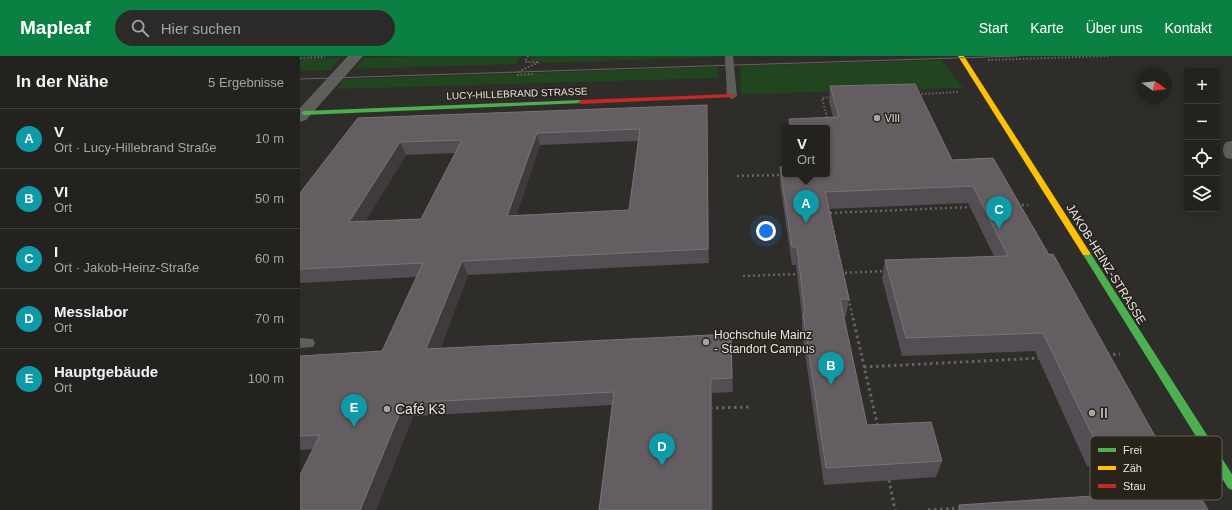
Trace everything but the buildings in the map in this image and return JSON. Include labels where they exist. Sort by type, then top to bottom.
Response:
[{"type":"street","points":[[302,115],[356,56]]},
{"type":"street","name":"JAKOB-HEINZ-STRASSE","points":[[961,56],[1202,436]]},
{"type":"street","name":"LUCY-HILLEBRAND STRASSE","points":[[302,115],[732,96]]},
{"type":"street","points":[[1232,146],[1232,154]]},
{"type":"street","name":"JAKOB-HEINZ-STRASSE","points":[[1222,468],[1232,484]]},
{"type":"lane","points":[[729,56],[732,96]]},
{"type":"path","points":[[528,56],[525,62],[539,62],[520,71],[518,75],[534,74]]},
{"type":"path","points":[[1000,60],[1108,56]]},
{"type":"path","points":[[914,94],[983,91]]},
{"type":"path","points":[[828,123],[822,98],[837,97]]},
{"type":"path","points":[[737,176],[782,175]]},
{"type":"path","points":[[828,205],[879,434]]},
{"type":"path","points":[[830,213],[978,206]]},
{"type":"path","points":[[835,273],[891,270]]},
{"type":"path","points":[[743,276],[805,274]]},
{"type":"path","points":[[864,367],[1042,358]]},
{"type":"path","points":[[702,408],[751,407]]},
{"type":"path","points":[[889,480],[895,510]]},
{"type":"path","points":[[928,510],[967,507]]},
{"type":"green space","points":[[423,56],[520,56],[517,64],[354,69],[365,58]]},
{"type":"green space","points":[[532,56],[717,57],[543,63],[543,61],[530,61]]},
{"type":"green space","points":[[341,58],[330,70],[300,71],[300,59]]},
{"type":"green space","points":[[941,60],[963,88],[741,94],[740,66]]},
{"type":"green space","points":[[718,67],[718,78],[337,89],[344,79]]},
{"type":"tram line","points":[[300,79],[1018,56]]},
{"type":"traffic: fast","points":[[304,113],[581,102]]},
{"type":"traffic: fast","points":[[1086,253],[1202,436]]},
{"type":"traffic: fast","points":[[1222,468],[1232,484]]},
{"type":"traffic: slow","points":[[961,56],[1086,253]]},
{"type":"traffic: jam","points":[[581,102],[732,96]]},
{"type":"place","name":"VIII","points":[[877,118]]},
{"type":"place","name":"V","points":[[806,223]]},
{"type":"place","name":"I","points":[[999,229]]},
{"type":"place","name":"Hochschule Mainz - Standort Campus","points":[[706,342]]},
{"type":"place","name":"VI","points":[[831,385]]},
{"type":"place","name":"Café K3","points":[[387,409]]},
{"type":"place","name":"II","points":[[1092,413]]},
{"type":"place","name":"Hauptgebäude","points":[[354,427]]},
{"type":"place","name":"Messlabor","points":[[662,466]]}]
